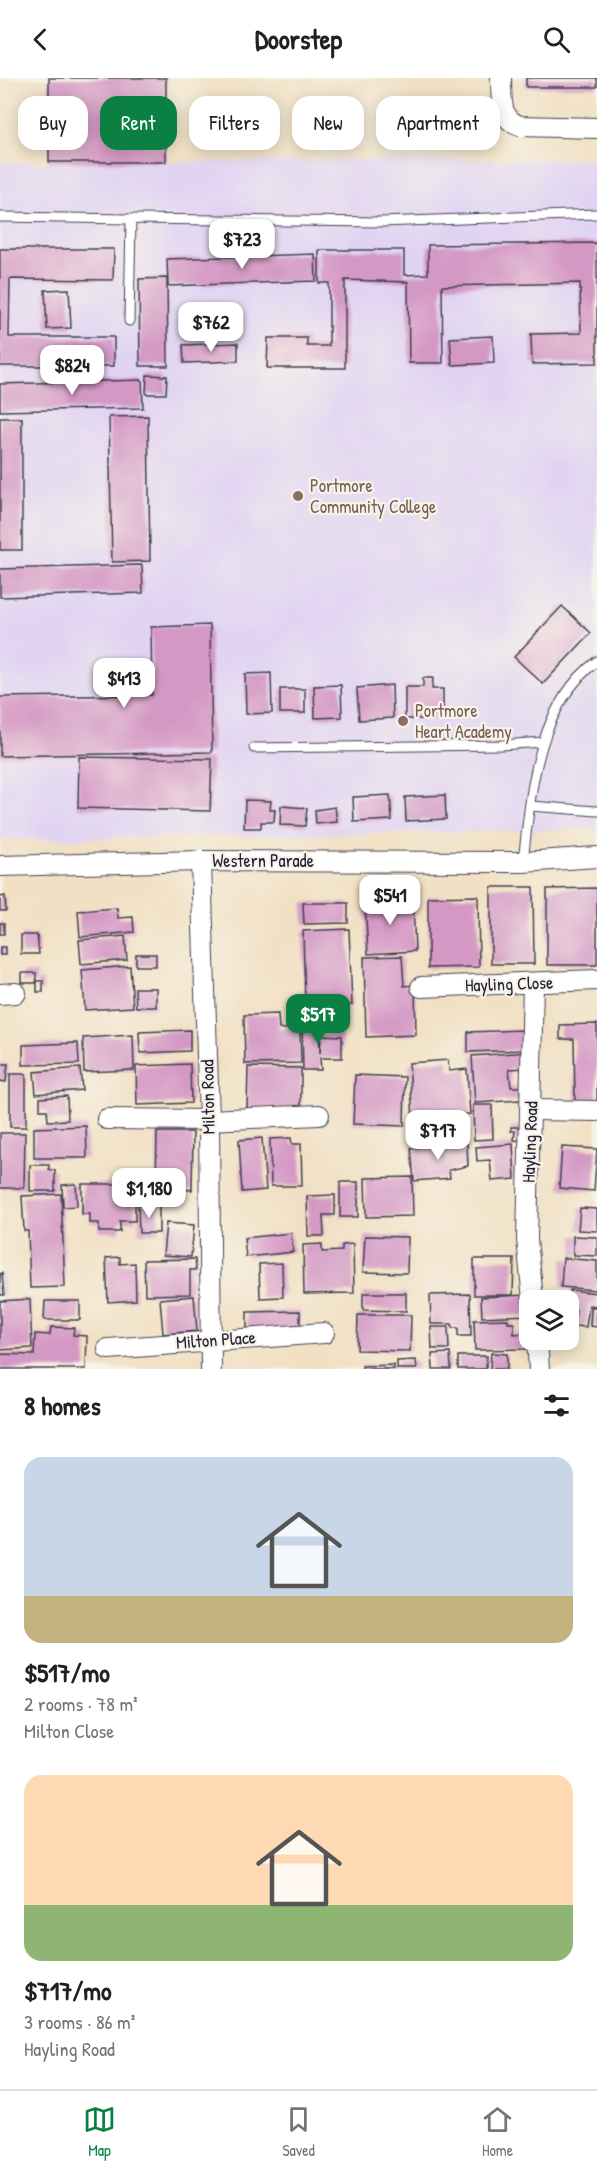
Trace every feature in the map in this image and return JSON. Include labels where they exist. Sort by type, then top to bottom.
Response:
[{"type":"street","points":[[501,78],[502,111],[510,122],[520,126],[597,128]]},
{"type":"street","name":"Western Parade","points":[[0,866],[201,861],[523,862],[597,857]]},
{"type":"street","name":"Milton Road","points":[[201,861],[209,1120],[211,1369]]},
{"type":"street","name":"Hayling Close","points":[[421,987],[597,980]]},
{"type":"street","name":"Hayling Road","points":[[532,1290],[527,1239],[533,984]]},
{"type":"street","points":[[531,1110],[597,1111]]},
{"type":"street","points":[[107,1119],[209,1120],[319,1115]]},
{"type":"street","name":"Milton Place","points":[[108,1349],[324,1333]]},
{"type":"street","points":[[538,1350],[539,1369]]},
{"type":"lane","points":[[0,217],[381,222],[597,214]]},
{"type":"lane","points":[[129,321],[131,219]]},
{"type":"lane","points":[[523,862],[530,806],[543,742],[558,703],[586,669],[597,661]]},
{"type":"lane","points":[[254,748],[501,745],[543,742]]},
{"type":"lane","points":[[530,806],[597,811]]},
{"type":"shaded area","name":"Portmore Community College","points":[[597,159],[597,829],[0,840],[0,163]]},
{"type":"building","points":[[49,78],[166,78],[166,96],[100,96],[100,150],[166,150],[166,162],[49,162],[49,150],[88,150],[88,96],[49,96]]},
{"type":"building","points":[[526,78],[597,78],[597,87],[526,87]]},
{"type":"building","points":[[597,243],[597,363],[532,364],[531,334],[581,333],[580,283],[442,286],[443,363],[409,363],[408,282],[345,280],[345,368],[267,368],[268,338],[307,338],[307,346],[329,346],[329,283],[319,283],[319,250],[404,250],[404,275],[428,274],[428,245]]},
{"type":"building","points":[[0,249],[114,249],[113,280],[10,279],[9,337],[114,337],[114,366],[0,366]]},
{"type":"building","points":[[315,254],[316,281],[168,286],[167,259]]},
{"type":"building","points":[[167,278],[168,366],[140,366],[139,279]]},
{"type":"building","points":[[69,289],[71,328],[47,329],[45,290]]},
{"type":"building","points":[[493,336],[494,363],[452,365],[450,338]]},
{"type":"building","points":[[238,343],[238,361],[184,363],[183,345]]},
{"type":"building","points":[[147,375],[167,376],[166,394],[146,394]]},
{"type":"building","points":[[142,380],[143,408],[0,411],[0,384]]},
{"type":"building","points":[[148,416],[150,561],[112,562],[109,417]]},
{"type":"building","points":[[0,418],[22,418],[22,550],[0,550]]},
{"type":"building","points":[[142,565],[143,593],[0,597],[0,569]]},
{"type":"building","points":[[562,606],[591,633],[543,684],[514,657]]},
{"type":"building","points":[[210,625],[212,752],[0,756],[0,697],[152,695],[151,627]]},
{"type":"building","points":[[271,673],[272,713],[246,714],[245,674]]},
{"type":"building","points":[[423,678],[433,678],[432,689],[443,689],[443,712],[433,712],[433,719],[405,719],[405,687],[423,687]]},
{"type":"building","points":[[341,685],[342,717],[315,718],[314,686]]},
{"type":"building","points":[[392,685],[393,718],[359,720],[357,688]]},
{"type":"building","points":[[280,689],[305,689],[305,713],[280,713]]},
{"type":"building","points":[[79,757],[212,759],[210,811],[78,808]]},
{"type":"building","points":[[390,795],[392,820],[354,822],[353,797]]},
{"type":"building","points":[[445,795],[446,819],[406,821],[405,797]]},
{"type":"building","points":[[245,800],[271,801],[270,810],[275,810],[274,822],[261,822],[261,828],[244,828]]},
{"type":"building","points":[[281,806],[307,808],[305,826],[280,825]]},
{"type":"building","points":[[335,807],[337,822],[316,824],[315,810]]},
{"type":"building","points":[[491,887],[533,887],[534,964],[491,964]]},
{"type":"building","points":[[597,888],[597,965],[547,965],[547,889]]},
{"type":"building","points":[[5,896],[6,911],[0,911],[0,897]]},
{"type":"building","points":[[478,896],[479,967],[428,968],[428,897]]},
{"type":"building","points":[[413,899],[415,951],[368,954],[365,902]]},
{"type":"building","points":[[303,903],[348,903],[348,923],[304,924]]},
{"type":"building","points":[[117,908],[118,918],[133,917],[134,932],[80,937],[78,911]]},
{"type":"building","points":[[0,923],[4,923],[4,934],[0,934]]},
{"type":"building","points":[[349,929],[352,1005],[305,1006],[303,931]]},
{"type":"building","points":[[21,935],[37,935],[39,954],[21,954]]},
{"type":"building","points":[[125,936],[127,960],[81,964],[79,940]]},
{"type":"building","points":[[0,947],[5,947],[5,955],[0,955]]},
{"type":"building","points":[[136,954],[156,954],[156,966],[136,966]]},
{"type":"building","points":[[402,956],[404,986],[415,985],[416,1035],[366,1037],[364,957]]},
{"type":"building","points":[[130,966],[133,1007],[85,1010],[82,970]]},
{"type":"building","points":[[22,973],[36,973],[36,983],[22,983]]},
{"type":"building","points":[[37,981],[43,981],[43,992],[37,992]]},
{"type":"building","points":[[135,988],[156,988],[156,1007],[136,1007]]},
{"type":"building","points":[[278,1014],[279,1029],[300,1028],[301,1063],[245,1064],[244,1015]]},
{"type":"building","points":[[302,1017],[319,1017],[320,1053],[321,1035],[342,1036],[342,1058],[320,1058],[321,1070],[303,1070]]},
{"type":"building","points":[[597,1024],[597,1104],[575,1105],[574,1039],[560,1039],[560,1025]]},
{"type":"building","points":[[190,1030],[190,1051],[140,1053],[139,1032]]},
{"type":"building","points":[[523,1030],[523,1050],[468,1052],[468,1032]]},
{"type":"building","points":[[133,1035],[134,1070],[84,1072],[83,1038]]},
{"type":"building","points":[[78,1043],[79,1064],[23,1065],[23,1045]]},
{"type":"building","points":[[528,1052],[529,1068],[509,1069],[511,1087],[520,1087],[521,1100],[475,1103],[472,1056]]},
{"type":"building","points":[[448,1060],[449,1071],[467,1069],[470,1114],[413,1118],[409,1063]]},
{"type":"building","points":[[0,1064],[8,1064],[6,1082],[0,1081]]},
{"type":"building","points":[[190,1064],[191,1103],[137,1105],[136,1066]]},
{"type":"building","points":[[248,1067],[301,1068],[301,1109],[247,1109]]},
{"type":"building","points":[[80,1068],[82,1090],[36,1094],[34,1072]]},
{"type":"building","points":[[10,1074],[26,1074],[26,1127],[10,1127]]},
{"type":"building","points":[[355,1075],[405,1077],[404,1126],[353,1124]]},
{"type":"building","points":[[67,1096],[68,1120],[48,1121],[47,1110],[40,1110],[40,1098]]},
{"type":"building","points":[[473,1105],[492,1105],[493,1139],[474,1140]]},
{"type":"building","points":[[86,1126],[87,1158],[34,1158],[34,1128]]},
{"type":"building","points":[[511,1127],[525,1127],[524,1141],[514,1140],[515,1131],[511,1131]]},
{"type":"building","points":[[157,1132],[193,1132],[192,1190],[156,1187]]},
{"type":"building","points":[[0,1133],[25,1133],[24,1188],[0,1188]]},
{"type":"building","points":[[262,1138],[266,1190],[242,1192],[239,1140]]},
{"type":"building","points":[[291,1138],[292,1144],[301,1144],[302,1186],[271,1186],[270,1139]]},
{"type":"building","points":[[467,1144],[468,1166],[449,1170],[450,1178],[414,1181],[411,1148]]},
{"type":"building","points":[[513,1144],[515,1179],[492,1181],[490,1160],[477,1161],[476,1147]]},
{"type":"building","points":[[562,1147],[597,1149],[594,1191],[559,1188]]},
{"type":"building","points":[[30,1165],[49,1165],[49,1170],[55,1170],[55,1191],[30,1191]]},
{"type":"building","points":[[412,1177],[413,1216],[366,1217],[365,1178]]},
{"type":"building","points":[[340,1182],[358,1182],[358,1217],[340,1217]]},
{"type":"building","points":[[76,1184],[77,1206],[63,1207],[62,1185]]},
{"type":"building","points":[[82,1184],[135,1184],[135,1221],[120,1221],[120,1232],[99,1232],[99,1223],[90,1223],[90,1214],[82,1214]]},
{"type":"building","points":[[61,1194],[65,1287],[30,1288],[28,1231],[24,1231],[22,1196]]},
{"type":"building","points":[[335,1195],[335,1215],[323,1215],[324,1236],[308,1236],[307,1196]]},
{"type":"building","points":[[138,1205],[159,1205],[159,1233],[139,1233]]},
{"type":"building","points":[[580,1208],[597,1209],[597,1231],[578,1230]]},
{"type":"building","points":[[166,1223],[194,1225],[191,1257],[163,1255]]},
{"type":"building","points":[[291,1233],[293,1252],[246,1257],[244,1238]]},
{"type":"building","points":[[365,1236],[408,1237],[407,1273],[363,1272]]},
{"type":"building","points":[[573,1236],[597,1237],[597,1256],[573,1255]]},
{"type":"building","points":[[322,1244],[322,1252],[342,1251],[342,1245],[353,1244],[354,1293],[304,1294],[303,1245]]},
{"type":"building","points":[[120,1257],[120,1264],[135,1263],[136,1300],[108,1302],[106,1258]]},
{"type":"building","points":[[563,1258],[597,1261],[597,1290],[561,1287]]},
{"type":"building","points":[[195,1259],[196,1270],[190,1270],[190,1294],[145,1295],[144,1260]]},
{"type":"building","points":[[474,1259],[514,1259],[513,1295],[474,1295]]},
{"type":"building","points":[[282,1263],[283,1297],[260,1298],[259,1264]]},
{"type":"building","points":[[2,1273],[4,1295],[0,1295],[0,1274]]},
{"type":"building","points":[[579,1291],[597,1293],[597,1306],[589,1305],[586,1327],[579,1326]]},
{"type":"building","points":[[363,1293],[406,1293],[406,1311],[363,1310]]},
{"type":"building","points":[[470,1294],[471,1336],[458,1336],[458,1328],[452,1328],[452,1324],[431,1324],[430,1295]]},
{"type":"building","points":[[519,1295],[519,1315],[482,1317],[481,1297]]},
{"type":"building","points":[[194,1296],[197,1331],[163,1334],[160,1299]]},
{"type":"building","points":[[30,1299],[32,1348],[0,1350],[0,1301]]},
{"type":"building","points":[[45,1301],[80,1301],[80,1320],[44,1320]]},
{"type":"building","points":[[591,1307],[597,1307],[597,1327],[590,1326]]},
{"type":"building","points":[[300,1311],[300,1329],[247,1330],[247,1312]]},
{"type":"building","points":[[358,1315],[411,1315],[410,1351],[357,1350]]},
{"type":"building","points":[[508,1319],[508,1323],[514,1323],[514,1334],[519,1334],[519,1349],[475,1350],[474,1320]]},
{"type":"building","points":[[51,1327],[74,1328],[73,1335],[87,1336],[86,1369],[0,1369],[0,1354],[34,1355],[35,1334],[50,1335]]},
{"type":"building","points":[[431,1327],[448,1327],[449,1349],[432,1349]]},
{"type":"building","points":[[450,1353],[451,1369],[433,1369],[432,1354]]},
{"type":"building","points":[[491,1353],[507,1354],[507,1369],[490,1369]]},
{"type":"building","points":[[458,1356],[487,1356],[486,1369],[458,1369]]},
{"type":"building","points":[[416,1360],[417,1369],[397,1369],[397,1361]]},
{"type":"building","points":[[394,1365],[394,1369],[362,1369],[362,1366]]},
{"type":"place","name":"Portmore Community College","points":[[298,496]]},
{"type":"place","name":"Portmore Heart Academy","points":[[403,721]]}]
